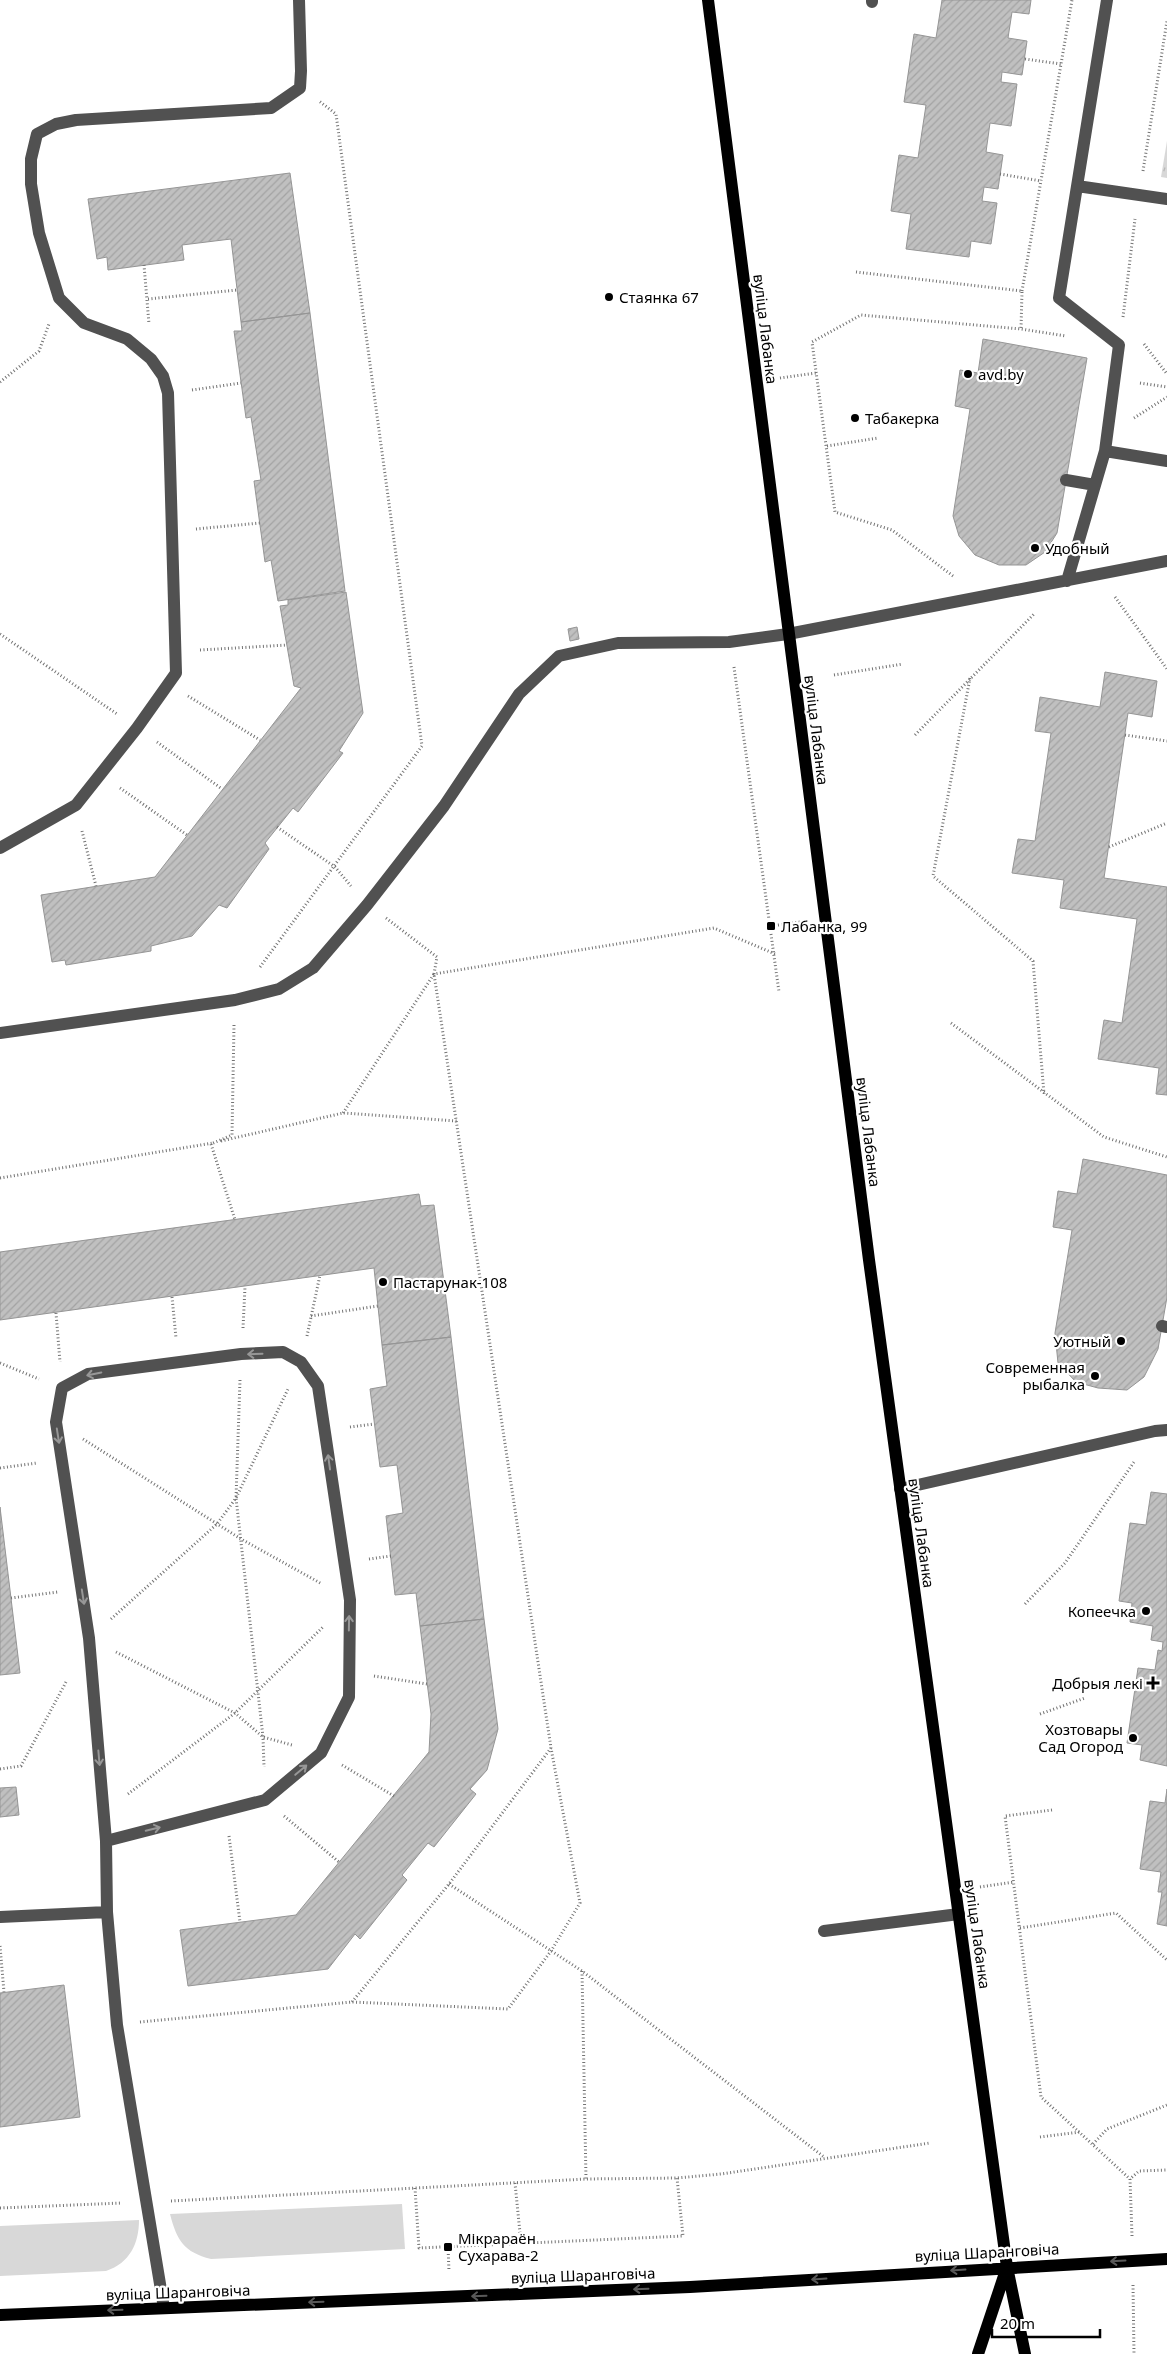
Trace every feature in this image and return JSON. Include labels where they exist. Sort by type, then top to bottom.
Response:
[{"type":"main road","name":"вуліца Лабанка","points":[[708,0],[788,634],[900,1489],[1006,2267],[1025,2354]]},
{"type":"main road","name":"вуліца Шаранговіча","points":[[0,2315],[690,2287],[1167,2259]]},
{"type":"main road","points":[[978,2354],[1006,2267]]},
{"type":"lane","points":[[0,848],[76,805],[138,728],[176,672],[168,393],[163,376],[151,359],[127,338],[84,323],[59,298],[39,233],[31,184],[31,159],[37,134],[56,124],[76,120],[271,108],[300,88],[302,71],[299,0]]},
{"type":"lane","points":[[1067,580],[1105,451],[1119,345],[1059,298],[1107,0]]},
{"type":"lane","points":[[1077,186],[1167,199]]},
{"type":"lane","points":[[1105,451],[1167,460]]},
{"type":"lane","points":[[1066,480],[1095,485]]},
{"type":"lane","points":[[0,1032],[235,1000],[279,989],[313,968],[367,905],[444,806],[519,694],[560,656],[618,643],[730,642],[788,634],[1167,561]]},
{"type":"lane","points":[[106,1841],[265,1800],[322,1753],[348,1697],[350,1600],[318,1386],[301,1362],[284,1352],[241,1354],[88,1374],[62,1388],[56,1422],[89,1638],[106,1841],[107,1912],[117,2025],[164,2308]]},
{"type":"lane","points":[[900,1489],[1161,1430]]},
{"type":"lane","points":[[0,1918],[107,1912]]},
{"type":"lane","points":[[824,1931],[959,1914]]},
{"type":"path","points":[[980,597],[892,530],[835,512],[812,342],[861,315],[1021,329],[1022,291],[1072,0]]},
{"type":"path","points":[[1025,59],[1061,64]]},
{"type":"path","points":[[211,1144],[232,1135],[235,1000],[335,867],[422,746],[336,114],[300,88]]},
{"type":"path","points":[[1000,174],[1041,181]]},
{"type":"path","points":[[144,265],[151,359]]},
{"type":"path","points":[[856,272],[1022,291]]},
{"type":"path","points":[[148,299],[237,290]]},
{"type":"path","points":[[0,382],[39,351]]},
{"type":"path","points":[[756,381],[816,373]]},
{"type":"path","points":[[168,393],[241,383]]},
{"type":"path","points":[[827,446],[878,438]]},
{"type":"path","points":[[172,532],[260,523]]},
{"type":"path","points":[[1099,574],[1167,669]]},
{"type":"path","points":[[915,735],[1067,580]]},
{"type":"path","points":[[0,634],[138,728],[222,789]]},
{"type":"path","points":[[175,652],[287,645]]},
{"type":"path","points":[[834,675],[903,664]]},
{"type":"path","points":[[970,678],[933,876],[1033,961],[1044,1094]]},
{"type":"path","points":[[168,684],[260,740]]},
{"type":"path","points":[[739,689],[779,992]]},
{"type":"path","points":[[1125,735],[1167,741]]},
{"type":"path","points":[[100,774],[187,835]]},
{"type":"path","points":[[76,805],[96,886]]},
{"type":"path","points":[[1108,848],[1167,823]]},
{"type":"path","points":[[278,827],[324,859]]},
{"type":"path","points":[[771,926],[825,919]]},
{"type":"path","points":[[117,2025],[352,2002],[508,2009],[551,1951],[580,1904],[551,1748],[434,974],[437,957],[389,920]]},
{"type":"path","points":[[343,1113],[434,974],[714,928],[775,954]]},
{"type":"path","points":[[951,1023],[1104,1137],[1167,1157]]},
{"type":"path","points":[[0,1178],[211,1144],[343,1113],[457,1121]]},
{"type":"path","points":[[211,1144],[235,1220]]},
{"type":"path","points":[[320,1276],[301,1362],[236,1498],[217,1524],[89,1638],[235,1713],[263,1737],[322,1753],[394,1796]]},
{"type":"path","points":[[245,1287],[236,1498],[263,1737],[265,1800],[339,1862]]},
{"type":"path","points":[[172,1297],[179,1362]]},
{"type":"path","points":[[311,1316],[378,1306]]},
{"type":"path","points":[[0,1362],[62,1388],[56,1313]]},
{"type":"path","points":[[56,1422],[241,1539],[350,1600],[235,1713],[103,1813]]},
{"type":"path","points":[[1025,1604],[1065,1563],[1161,1430]]},
{"type":"path","points":[[0,1468],[62,1460]]},
{"type":"path","points":[[11,1598],[81,1589]]},
{"type":"path","points":[[349,1673],[427,1684]]},
{"type":"path","points":[[0,1769],[21,1766],[66,1681]]},
{"type":"path","points":[[1040,1714],[1085,1698]]},
{"type":"path","points":[[352,2002],[449,1884],[551,1748]]},
{"type":"path","points":[[226,1810],[240,1922]]},
{"type":"path","points":[[1052,1810],[1006,1816],[1041,2097],[1130,2179]]},
{"type":"path","points":[[956,1890],[1014,1882]]},
{"type":"path","points":[[449,1884],[582,1971],[824,2157]]},
{"type":"path","points":[[1020,1928],[1116,1913],[1167,1960]]},
{"type":"path","points":[[0,1946],[4,1992]]},
{"type":"path","points":[[582,1971],[586,2179]]},
{"type":"path","points":[[1094,2144],[1107,2129],[1167,2105]]},
{"type":"path","points":[[1040,2137],[1080,2132]]},
{"type":"path","points":[[0,2208],[398,2191],[415,2188],[586,2179],[677,2178],[721,2174],[824,2157],[930,2143]]},
{"type":"path","points":[[1139,2171],[1167,2170]]},
{"type":"path","points":[[415,2188],[419,2248],[683,2236],[677,2178]]},
{"type":"path","points":[[515,2183],[521,2243]]},
{"type":"green space","points":[[1167,141],[1167,178],[1161,177]]},
{"type":"green space","points":[[402,2204],[405,2249],[211,2259],[194,2253],[183,2244],[170,2214]]},
{"type":"green space","points":[[139,2220],[137,2237],[132,2251],[121,2263],[106,2271],[0,2276],[0,2226]]},
{"type":"building","points":[[942,0],[1031,0],[1029,14],[1012,12],[1008,38],[1027,41],[1022,75],[1002,72],[1001,82],[1017,84],[1011,126],[990,123],[986,152],[1003,155],[998,189],[984,187],[982,201],[997,203],[991,244],[971,241],[969,257],[906,249],[911,214],[891,211],[899,155],[918,158],[926,105],[904,102],[914,34],[936,38]]},
{"type":"building","points":[[290,173],[310,313],[241,322],[231,239],[182,245],[184,260],[108,270],[107,257],[97,259],[88,199]]},
{"type":"building","points":[[310,313],[345,591],[278,601],[271,560],[265,562],[254,481],[261,480],[251,417],[246,418],[234,331],[242,331],[241,322]]},
{"type":"building","points":[[983,339],[1087,358],[1057,533],[1045,552],[1026,565],[999,565],[975,555],[959,536],[953,516],[970,409],[955,406],[960,370],[978,373]]},
{"type":"building","points":[[346,592],[363,713],[339,751],[343,753],[298,812],[293,808],[265,843],[269,849],[227,908],[219,905],[192,936],[151,946],[151,951],[66,965],[65,960],[52,962],[41,895],[155,877],[301,688],[294,686],[280,606],[288,605],[288,600]]},
{"type":"building","points":[[577,627],[579,639],[570,641],[568,629]]},
{"type":"building","points":[[1105,672],[1157,681],[1152,717],[1128,713],[1104,878],[1167,887],[1167,1095],[1156,1094],[1159,1068],[1098,1059],[1104,1020],[1122,1023],[1137,919],[1060,908],[1064,880],[1012,873],[1018,839],[1035,841],[1051,733],[1035,731],[1040,697],[1100,707]]},
{"type":"building","points":[[1083,1159],[1167,1175],[1167,1297],[1158,1349],[1144,1377],[1127,1390],[1098,1388],[1076,1382],[1058,1363],[1055,1333],[1072,1230],[1053,1227],[1058,1191],[1077,1194]]},
{"type":"building","points":[[419,1194],[421,1206],[434,1205],[451,1337],[382,1345],[374,1268],[0,1320],[0,1252]]},
{"type":"building","points":[[451,1337],[484,1619],[420,1626],[416,1593],[395,1595],[386,1516],[403,1513],[397,1465],[380,1467],[370,1389],[387,1386],[382,1345]]},
{"type":"building","points":[[1151,1492],[1167,1494],[1167,1766],[1140,1760],[1142,1745],[1127,1743],[1138,1668],[1155,1670],[1158,1650],[1162,1651],[1163,1642],[1151,1640],[1153,1626],[1130,1622],[1132,1603],[1119,1601],[1130,1523],[1146,1525]]},
{"type":"building","points":[[0,1507],[20,1673],[0,1675]]},
{"type":"building","points":[[484,1619],[498,1729],[487,1770],[470,1789],[476,1794],[434,1847],[428,1843],[402,1875],[407,1880],[360,1939],[355,1934],[328,1969],[188,1986],[180,1930],[296,1915],[429,1752],[431,1714],[420,1626]]},
{"type":"building","points":[[16,1787],[19,1815],[0,1817],[0,1788]]},
{"type":"building","points":[[1167,1789],[1167,1926],[1157,1924],[1162,1892],[1158,1892],[1161,1872],[1140,1869],[1150,1801],[1165,1803]]},
{"type":"building","points":[[64,1985],[80,2117],[0,2127],[0,1993]]},
{"type":"place","name":"Стаянка 67","points":[[609,297]]},
{"type":"place","name":"avd.by","points":[[968,374]]},
{"type":"place","name":"Табакерка","points":[[855,418]]},
{"type":"place","name":"Удобный","points":[[1035,548]]},
{"type":"place","name":"Лабанка, 99","points":[[771,926]]},
{"type":"place","name":"Пастарунак-108","points":[[383,1282]]},
{"type":"place","name":"Уютный","points":[[1121,1341]]},
{"type":"place","name":"Современная рыбалка","points":[[1095,1376]]},
{"type":"place","name":"Копеечка","points":[[1146,1611]]},
{"type":"place","name":"Добрыя лекі","points":[[1153,1683]]},
{"type":"place","name":"Хозтовары Сад Огород","points":[[1133,1738]]},
{"type":"place","name":"Мікрараён Сухарава-2","points":[[448,2247]]}]
